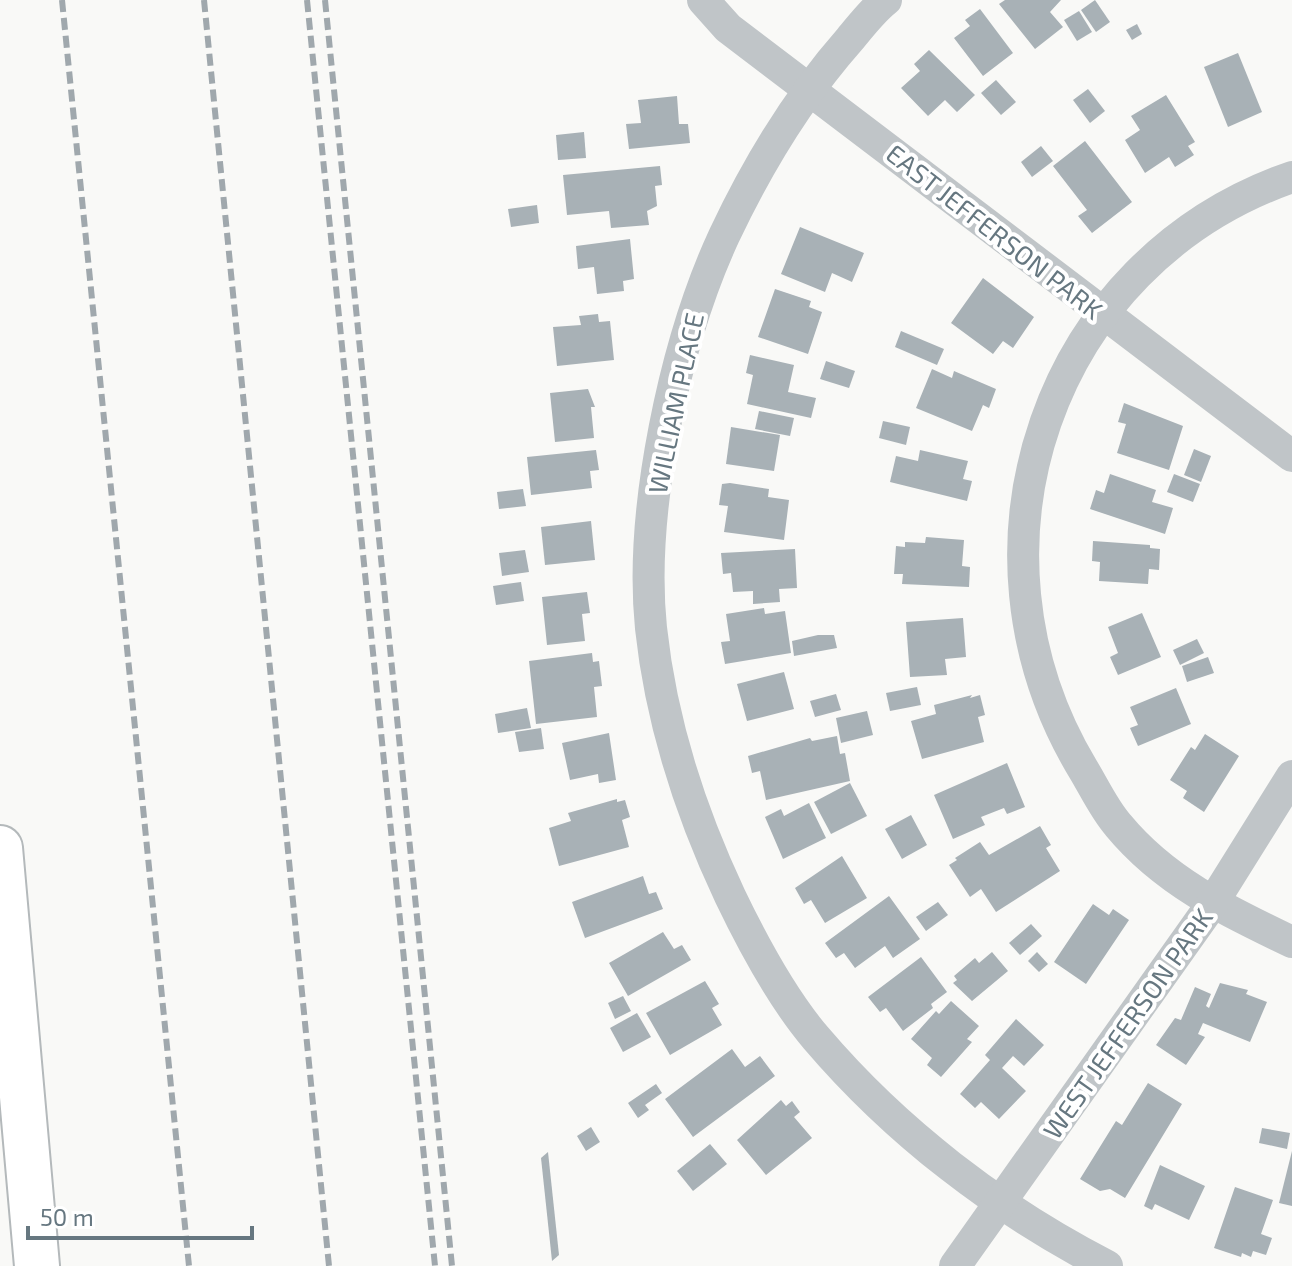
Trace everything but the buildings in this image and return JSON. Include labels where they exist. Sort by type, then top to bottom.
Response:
[{"type":"highway","points":[[0,848],[37,1266]]},
{"type":"highway","points":[[29,1156],[46,1266]]},
{"type":"street","name":"EAST JEFFERSON PARK","points":[[703,0],[728,28],[1292,456]]},
{"type":"street","name":"WILLIAM PLACE","points":[[886,0],[808,87],[748,185],[700,287],[669,409],[652,515],[651,627],[677,765],[707,847],[751,939],[814,1035],[891,1119],[1001,1202],[1107,1266]]},
{"type":"street","points":[[1292,177],[1223,205],[1166,246],[1104,315],[1077,351],[1050,407],[1033,462],[1020,552],[1034,659],[1064,738],[1116,824],[1160,869],[1212,904],[1292,942]]},
{"type":"street","name":"WEST JEFFERSON PARK","points":[[955,1266],[1212,904],[1292,776]]},
{"type":"railway","points":[[62,0],[189,1266]]},
{"type":"railway","points":[[204,0],[329,1266]]},
{"type":"railway","points":[[307,0],[435,1266]]},
{"type":"railway","points":[[325,0],[452,1266]]}]
